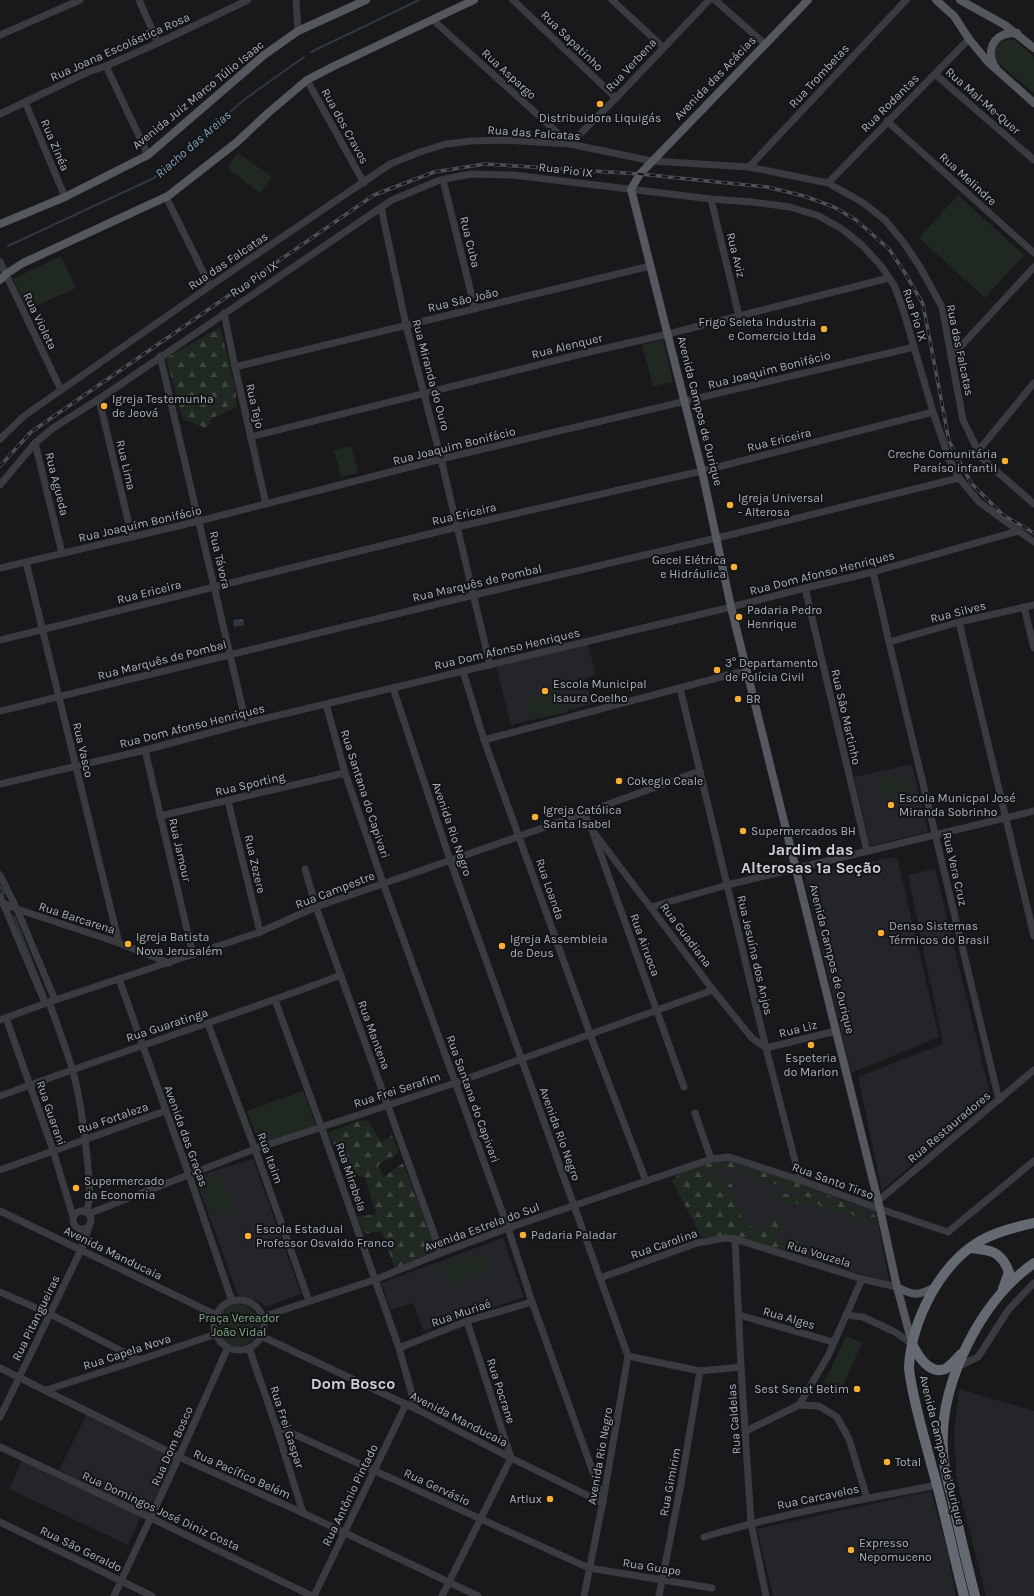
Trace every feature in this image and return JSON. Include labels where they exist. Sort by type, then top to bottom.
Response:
[{"type":"highway","points":[[971,1248],[989,1250],[998,1254],[1005,1262],[1009,1272],[1006,1283],[978,1324],[963,1352],[950,1366],[943,1370],[926,1366],[912,1344],[916,1326],[935,1287],[959,1258],[971,1248],[980,1242],[1002,1231],[1034,1223]]},
{"type":"highway","points":[[999,1295],[1034,1263]]},
{"type":"highway","name":"Avenida Campos de Ourique","points":[[912,1344],[909,1368],[915,1403],[964,1596]]},
{"type":"highway","name":"Avenida Campos de Ourique","points":[[963,1352],[947,1403],[944,1422],[943,1451],[958,1526],[975,1596]]},
{"type":"main road","name":"Avenida Juiz Marco Túlio Isaac","points":[[0,224],[65,197],[148,155],[264,55],[298,31],[366,0]]},
{"type":"main road","points":[[3,277],[23,263],[166,197],[237,142],[307,80],[474,0]]},
{"type":"main road","name":"Avenida das Acácias","points":[[631,189],[640,174],[652,161],[808,0]]},
{"type":"main road","points":[[936,0],[954,16],[968,39],[988,62],[1034,103]]},
{"type":"main road","points":[[960,0],[1005,25],[1034,48]]},
{"type":"main road","points":[[1000,73],[992,62],[991,50],[996,40],[1004,34],[1016,33]]},
{"type":"main road","name":"Avenida Campos de Ourique","points":[[631,189],[702,470],[731,607],[912,1344]]},
{"type":"main road","points":[[897,1287],[911,1294],[922,1294],[935,1287]]},
{"type":"street","points":[[0,35],[80,0]]},
{"type":"street","points":[[139,0],[158,43]]},
{"type":"street","name":"Rua Joana Escolástica Rosa","points":[[0,114],[88,72],[106,66],[158,43],[248,0]]},
{"type":"street","points":[[296,0],[298,31]]},
{"type":"street","name":"Rua Sapatinho","points":[[513,0],[616,98]]},
{"type":"street","points":[[612,0],[663,47]]},
{"type":"street","name":"Rua Verbena","points":[[570,144],[709,0]]},
{"type":"street","points":[[714,0],[765,44]]},
{"type":"street","name":"Rua Trombetas","points":[[749,167],[906,0]]},
{"type":"street","name":"Rua Aspargo","points":[[433,20],[570,144]]},
{"type":"street","name":"Rua Rodantas","points":[[828,182],[968,39]]},
{"type":"street","points":[[106,66],[148,155]]},
{"type":"street","name":"Rua Mal-Me-Quer","points":[[935,74],[1034,160]]},
{"type":"street","name":"Rua dos Cravos","points":[[307,80],[364,183]]},
{"type":"street","name":"Rua Zinéa","points":[[25,102],[65,197]]},
{"type":"street","name":"Rua Melindre","points":[[887,122],[1034,253]]},
{"type":"street","name":"Rua das Falcatas","points":[[2,438],[24,416],[210,286],[390,164],[420,152],[446,144],[471,141],[504,140],[570,144],[652,161],[749,167],[828,182],[862,202],[885,220],[904,243],[920,267],[942,307],[963,420],[981,457],[1034,504]]},
{"type":"street","name":"Rua Pio IX","points":[[0,485],[35,443],[52,428],[99,399],[160,356],[392,200],[443,180],[471,174],[513,175],[790,207],[819,216],[842,229],[862,246],[881,266],[894,285],[903,308],[933,412],[950,459],[959,478],[980,502],[1034,542]]},
{"type":"street","name":"Rua Cuba","points":[[443,180],[475,309]]},
{"type":"street","points":[[166,197],[210,286]]},
{"type":"street","name":"Rua Aviz","points":[[711,199],[740,316]]},
{"type":"street","name":"Rua Miranda do Ouro","points":[[381,207],[406,325],[425,394],[490,664]]},
{"type":"street","name":"Rua Violeta","points":[[0,262],[3,277],[11,287],[61,390]]},
{"type":"street","name":"Rua São João","points":[[235,367],[650,266]]},
{"type":"street","points":[[952,356],[1034,267]]},
{"type":"street","name":"Rua Alenquer","points":[[250,437],[889,278]]},
{"type":"street","name":"Rua Tejo","points":[[224,313],[250,437],[266,504]]},
{"type":"street","name":"Rua Joaquim Bonifácio","points":[[0,568],[199,521],[441,459],[914,347]]},
{"type":"street","name":"Rua Távora","points":[[160,356],[246,723]]},
{"type":"street","points":[[978,451],[1034,383]]},
{"type":"street","name":"Rua Lima","points":[[99,399],[132,537]]},
{"type":"street","name":"Rua Ericeira","points":[[0,640],[457,527],[702,470],[933,412]]},
{"type":"street","points":[[0,429],[2,438]]},
{"type":"street","name":"Rua Agueda","points":[[35,443],[62,553]]},
{"type":"street","name":"Rua Marquês de Pombal","points":[[0,711],[959,478]]},
{"type":"street","name":"Rua Dom Afonso Henriques","points":[[0,784],[75,765],[144,750],[246,723],[873,572],[1018,531]]},
{"type":"street","name":"Rua Vasco","points":[[26,562],[44,630],[75,765],[119,943]]},
{"type":"street","name":"Rua Vera Cruz","points":[[873,572],[999,1100]]},
{"type":"street","name":"Rua São Martinho","points":[[805,588],[867,851]]},
{"type":"street","name":"Rua Silves","points":[[889,642],[959,622],[1034,605]]},
{"type":"street","points":[[1024,607],[1034,648]]},
{"type":"street","points":[[959,622],[1034,936]]},
{"type":"street","points":[[484,740],[747,670]]},
{"type":"street","name":"Rua Loanda","points":[[463,671],[484,740],[520,836],[590,1034],[646,1181]]},
{"type":"street","name":"Avenida Rio Negro","points":[[393,688],[450,860],[628,1356],[603,1502],[584,1596]]},
{"type":"street","name":"Rua Jesuína dos Anjos","points":[[680,688],[766,1048],[800,1180]]},
{"type":"street","name":"Rua Santana do Capivari","points":[[326,704],[345,773],[383,883],[508,1228],[532,1302],[603,1502]]},
{"type":"street","name":"Rua Jamour","points":[[144,750],[193,955]]},
{"type":"street","name":"Rua Campestre","points":[[3,1019],[260,932],[316,906],[520,836],[582,812],[700,771]]},
{"type":"street","name":"Rua Sporting","points":[[160,816],[345,773]]},
{"type":"street","name":"Rua Zezere","points":[[228,800],[260,932]]},
{"type":"street","points":[[651,907],[727,885],[1034,810]]},
{"type":"street","name":"Rua Airuoca","points":[[582,812],[592,830],[684,1087]]},
{"type":"street","name":"Rua Guadiana","points":[[592,830],[713,990],[752,1038],[766,1048]]},
{"type":"street","name":"Rua Mantena","points":[[305,869],[316,906],[440,1253]]},
{"type":"street","points":[[0,875],[17,909],[72,1069],[86,1140],[90,1202],[87,1213]]},
{"type":"street","points":[[1,900],[50,1002]]},
{"type":"street","name":"Rua Barcarena","points":[[1,900],[17,909],[119,943],[169,963]]},
{"type":"street","name":"Rua Guaratinga","points":[[0,1096],[143,1044],[208,1024],[341,975]]},
{"type":"street","name":"Avenida das Graças","points":[[119,979],[232,1301]]},
{"type":"street","name":"Rua Frei Serafim","points":[[87,1213],[189,1176],[255,1149],[455,1083],[713,990]]},
{"type":"street","name":"Rua Mirabela","points":[[275,1000],[399,1348],[416,1409]]},
{"type":"street","name":"Rua Guarani","points":[[3,1019],[30,1085],[53,1150],[73,1216],[74,1225],[78,1229],[82,1248]]},
{"type":"street","name":"Rua Itaim","points":[[208,1024],[255,1149],[309,1301]]},
{"type":"street","name":"Rua Liz","points":[[766,1048],[836,1031]]},
{"type":"street","name":"Rua Restauradores","points":[[879,1205],[1034,1070]]},
{"type":"street","name":"Rua Fortaleza","points":[[0,1170],[165,1111]]},
{"type":"street","points":[[695,1113],[711,1159]]},
{"type":"street","name":"Rua Santo Tirso","points":[[711,1159],[730,1157],[879,1205],[948,1232],[1034,1162]]},
{"type":"street","name":"Avenida Estrela do Sul","points":[[262,1317],[374,1280],[440,1253],[508,1228],[711,1159]]},
{"type":"street","name":"Avenida Manducaia","points":[[0,1211],[82,1248],[216,1315]]},
{"type":"street","points":[[73,1216],[80,1211],[87,1213],[91,1219],[82,1248]]},
{"type":"street","points":[[78,1229],[84,1230],[89,1227]]},
{"type":"street","name":"Rua Carolina","points":[[600,1278],[697,1243],[725,1238],[735,1239]]},
{"type":"street","name":"Rua Vouzela","points":[[735,1239],[862,1279],[897,1287]]},
{"type":"street","name":"Rua Caldelas","points":[[735,1239],[741,1367],[751,1523],[766,1596]]},
{"type":"street","name":"Rua Pitangueiras","points":[[0,1417],[82,1248]]},
{"type":"street","points":[[799,1405],[828,1356],[862,1279]]},
{"type":"street","points":[[959,1366],[978,1357],[1009,1309],[1034,1283]]},
{"type":"street","points":[[0,1292],[50,1314],[139,1360]]},
{"type":"street","points":[[238,1300],[250,1303],[262,1317],[263,1327],[261,1336],[258,1341],[249,1348],[241,1349],[228,1347],[222,1343],[216,1334],[214,1322],[216,1315],[222,1306],[232,1301],[238,1300]]},
{"type":"street","name":"Rua Muriaé","points":[[399,1348],[467,1321],[532,1302]]},
{"type":"street","name":"Rua Alges","points":[[739,1314],[833,1342]]},
{"type":"street","points":[[846,1315],[863,1317],[895,1332],[912,1344]]},
{"type":"street","name":"Rua Pocrane","points":[[467,1321],[511,1458]]},
{"type":"street","name":"Rua Capela Nova","points":[[46,1390],[216,1334]]},
{"type":"street","name":"Avenida Manducaia","points":[[261,1336],[406,1404],[511,1458],[603,1502]]},
{"type":"street","name":"Rua Dom Bosco","points":[[114,1596],[179,1458],[228,1347]]},
{"type":"street","name":"Rua Frei Gaspar","points":[[249,1348],[276,1426],[303,1513]]},
{"type":"street","points":[[628,1356],[700,1371],[741,1367]]},
{"type":"street","name":"Rua Pacífico Belém","points":[[0,1368],[179,1458],[303,1513],[478,1596]]},
{"type":"street","name":"Rua Gimirim","points":[[659,1596],[681,1484],[700,1371]]},
{"type":"street","name":"Rua Antônio Pintado","points":[[313,1596],[406,1404]]},
{"type":"street","points":[[746,1431],[799,1405],[819,1406],[837,1418],[850,1438],[867,1498]]},
{"type":"street","name":"Rua Gervásio","points":[[276,1426],[589,1568]]},
{"type":"street","name":"Rua Domingos José Diniz Costa","points":[[0,1447],[313,1596]]},
{"type":"street","points":[[442,1596],[511,1458]]},
{"type":"street","name":"Rua Carcavelos","points":[[704,1537],[751,1523],[867,1498],[937,1485]]},
{"type":"street","name":"Rua São Geraldo","points":[[0,1522],[152,1596]]},
{"type":"street","name":"Rua Guape","points":[[589,1568],[712,1588]]},
{"type":"shaded area","name":"Escola Municipal Isaura Coelho","points":[[588,644],[596,675],[585,678],[592,704],[511,725],[496,667]]},
{"type":"shaded area","name":"Escola Municpal José Miranda Sobrinho","points":[[912,764],[928,832],[870,846],[854,777]]},
{"type":"shaded area","points":[[897,857],[939,1037],[851,1073],[804,874]]},
{"type":"shaded area","points":[[935,869],[991,1098],[882,1190],[858,1077],[943,1044],[908,875]]},
{"type":"shaded area","name":"Escola Estadual Professor Osvaldo Franco","points":[[253,1159],[301,1294],[266,1307],[261,1302],[238,1295],[195,1177]]},
{"type":"shaded area","points":[[730,1159],[776,1174],[876,1211],[889,1282],[746,1241],[724,1237],[701,1237],[674,1174],[711,1161]]},
{"type":"shaded area","points":[[503,1238],[524,1297],[424,1331],[413,1303],[391,1310],[381,1283]]},
{"type":"shaded area","points":[[959,1389],[1034,1411],[1034,1596],[986,1596],[957,1481],[954,1432]]},
{"type":"shaded area","points":[[87,1414],[177,1459],[149,1515],[59,1470]]},
{"type":"shaded area","points":[[22,1461],[141,1516],[128,1545],[9,1489]]},
{"type":"shaded area","points":[[931,1491],[948,1552],[956,1596],[773,1596],[757,1529]]},
{"type":"green space","points":[[1006,39],[1015,40],[1034,57],[1034,93],[996,59],[994,52],[996,47]]},
{"type":"green space","points":[[238,153],[272,177],[260,193],[227,168]]},
{"type":"green space","points":[[958,195],[1024,255],[985,298],[919,238]]},
{"type":"green space","points":[[61,256],[76,288],[27,310],[13,279]]},
{"type":"green space","points":[[220,327],[235,386],[237,407],[212,418],[206,428],[183,419],[166,358]]},
{"type":"green space","points":[[663,340],[673,382],[653,386],[642,345]]},
{"type":"green space","points":[[351,446],[358,473],[341,477],[334,450]]},
{"type":"green space","points":[[563,692],[568,712],[531,720],[527,699]]},
{"type":"green space","points":[[883,775],[911,782],[904,802],[877,793]]},
{"type":"green space","points":[[303,1091],[316,1126],[260,1146],[247,1111]]},
{"type":"green space","points":[[367,1120],[381,1142],[392,1135],[399,1153],[378,1165],[384,1177],[403,1163],[437,1250],[395,1268],[381,1231],[364,1234],[357,1217],[376,1214],[365,1177],[348,1175],[328,1133],[355,1122]]},
{"type":"green space","points":[[730,1161],[744,1167],[797,1182],[876,1216],[866,1223],[851,1214],[831,1212],[816,1203],[811,1202],[807,1205],[777,1201],[776,1193],[807,1197],[740,1170],[715,1167],[706,1174],[732,1184],[733,1195],[743,1221],[754,1228],[763,1225],[777,1213],[782,1223],[778,1239],[803,1240],[804,1258],[722,1236],[701,1236],[672,1181],[684,1172],[699,1166]]},
{"type":"green space","points":[[219,1173],[233,1211],[213,1218],[199,1181]]},
{"type":"green space","points":[[483,1253],[490,1272],[449,1286],[442,1265]]},
{"type":"green space","name":"Praça Vereador João Vidal","points":[[234,1304],[242,1304],[250,1307],[256,1313],[259,1325],[256,1337],[250,1343],[242,1346],[234,1346],[226,1343],[220,1337],[217,1329],[217,1321],[220,1313],[226,1307]]},
{"type":"green space","points":[[846,1336],[862,1343],[841,1390],[824,1383]]},
{"type":"water","points":[[243,619],[244,625],[234,627],[233,620]]},
{"type":"waterway","name":"Riacho das Areias","points":[[311,52],[419,0]]},
{"type":"waterway","name":"Riacho das Areias","points":[[8,246],[154,178],[245,99],[304,57]]},
{"type":"waterway","points":[[0,886],[4,894]]},
{"type":"waterway","points":[[14,916],[46,997]]},
{"type":"railway","points":[[0,466],[31,432],[374,195],[434,172],[485,164],[640,174],[767,187],[804,196],[834,207],[856,220],[889,249],[923,304],[949,441],[971,483],[1003,515],[1034,533]]},
{"type":"place","name":"Distribuidora Liquigás","points":[[600,104]]},
{"type":"place","name":"Frigo Seleta Industria e Comercio Ltda","points":[[824,329]]},
{"type":"place","name":"Igreja Testemunha de Jeová","points":[[104,406]]},
{"type":"place","name":"Creche Comunitária Paraíso infantil","points":[[1005,461]]},
{"type":"place","name":"Igreja Universal - Alterosa","points":[[730,505]]},
{"type":"place","name":"Gecel Elétrica e Hidráulica","points":[[734,567]]},
{"type":"place","name":"Padaria Pedro Henrique","points":[[739,617]]},
{"type":"place","name":"3° Departamento de Polícia Civil","points":[[717,670]]},
{"type":"place","name":"Escola Municipal Isaura Coelho","points":[[545,691]]},
{"type":"place","name":"BR","points":[[738,699]]},
{"type":"place","name":"Cokegio Ceale","points":[[619,781]]},
{"type":"place","name":"Escola Municpal José Miranda Sobrinho","points":[[891,805]]},
{"type":"place","name":"Igreja Católica Santa Isabel","points":[[535,817]]},
{"type":"place","name":"Supermercados BH","points":[[743,831]]},
{"type":"place","name":"Denso Sistemas Térmicos do Brasil","points":[[881,933]]},
{"type":"place","name":"Igreja Batista Nova Jerusalém","points":[[128,944]]},
{"type":"place","name":"Igreja Assembleia de Deus","points":[[502,946]]},
{"type":"place","name":"Espeteria do Marlon","points":[[811,1045]]},
{"type":"place","name":"Supermercado da Economia","points":[[76,1188]]},
{"type":"place","name":"Padaria Paladar","points":[[523,1235]]},
{"type":"place","name":"Escola Estadual Professor Osvaldo Franco","points":[[248,1236]]},
{"type":"place","name":"Sest Senat Betim","points":[[857,1389]]},
{"type":"place","name":"Total","points":[[887,1462]]},
{"type":"place","name":"Artlux","points":[[550,1499]]},
{"type":"place","name":"Expresso Nepomuceno","points":[[851,1550]]},
{"type":"district","name":"Jardim das Alterosas 1ª Seção","points":[[811,858]]},
{"type":"district","name":"Dom Bosco","points":[[353,1383]]}]
